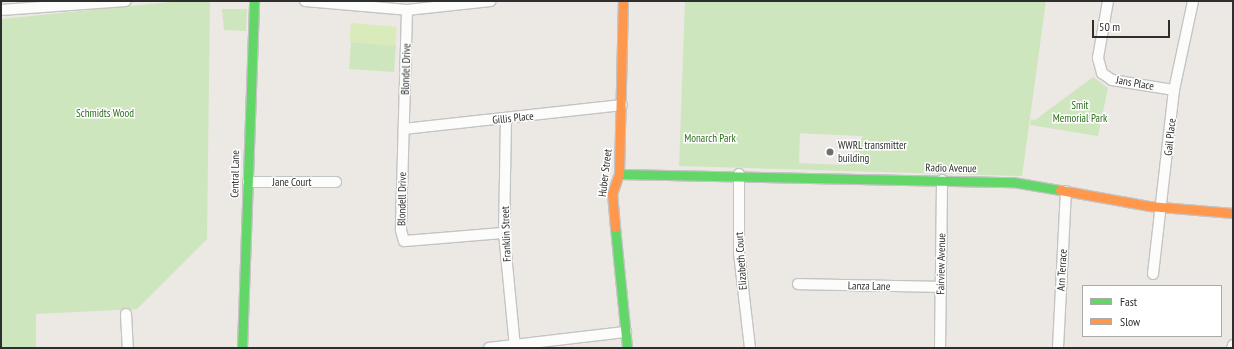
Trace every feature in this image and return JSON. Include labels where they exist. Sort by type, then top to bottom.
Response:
[{"type":"street","points":[[1,10],[126,1]]},
{"type":"street","name":"Central Lane","points":[[242,348],[254,1]]},
{"type":"street","points":[[305,1],[407,10],[490,1]]},
{"type":"street","name":"Huber Street","points":[[624,1],[622,105],[618,174],[612,194],[628,348]]},
{"type":"street","name":"Jans Place","points":[[1108,1],[1098,58],[1100,69],[1112,80],[1174,90]]},
{"type":"street","name":"Gail Place","points":[[1152,274],[1174,90],[1193,1]]},
{"type":"street","name":"Blondel Drive","points":[[404,129],[407,10]]},
{"type":"street","name":"Gillis Place","points":[[404,129],[506,119],[622,105]]},
{"type":"street","name":"Franklin Street","points":[[506,119],[504,233],[514,346]]},
{"type":"street","name":"Blondell Drive","points":[[404,129],[401,230],[404,241],[504,233]]},
{"type":"street","name":"Radio Avenue","points":[[618,174],[739,174],[1013,182],[1160,207],[1233,213]]},
{"type":"street","name":"Elizabeth Court","points":[[739,174],[739,253],[750,348]]},
{"type":"street","name":"Fairview Avenue","points":[[940,348],[942,180]]},
{"type":"street","name":"Jane Court","points":[[248,182],[336,182]]},
{"type":"street","name":"Arn Terrace","points":[[1058,348],[1066,191]]},
{"type":"street","name":"Lanza Lane","points":[[798,284],[940,287]]},
{"type":"street","points":[[126,314],[128,348]]},
{"type":"street","points":[[489,348],[626,332]]},
{"type":"green space","name":"Schmidts Wood","points":[[181,1],[210,1],[207,239],[137,309],[36,314],[36,348],[1,348],[1,19]]},
{"type":"green space","name":"Monarch Park","points":[[685,1],[1046,1],[1022,176],[679,166]],"holes":[[[800,133],[863,136],[846,165],[799,163]]]},
{"type":"green space","points":[[222,9],[247,9],[246,31],[224,30]]},
{"type":"green space","points":[[351,23],[397,27],[395,46],[349,42]]},
{"type":"green space","points":[[351,42],[396,45],[394,72],[349,69]]},
{"type":"green space","name":"Smit Memorial Park","points":[[1093,77],[1108,88],[1098,136],[1030,125],[1031,119],[1035,120]]},
{"type":"traffic: fast","points":[[242,348],[254,1]]},
{"type":"traffic: fast","points":[[619,174],[1013,182],[1060,190]]},
{"type":"traffic: fast","points":[[615,227],[627,348]]},
{"type":"traffic: slow","points":[[615,227],[612,194],[619,174],[623,1]]},
{"type":"traffic: slow","points":[[1060,190],[1149,206],[1233,213]]},
{"type":"place","name":"WWRL transmitter building","points":[[830,152]]}]
